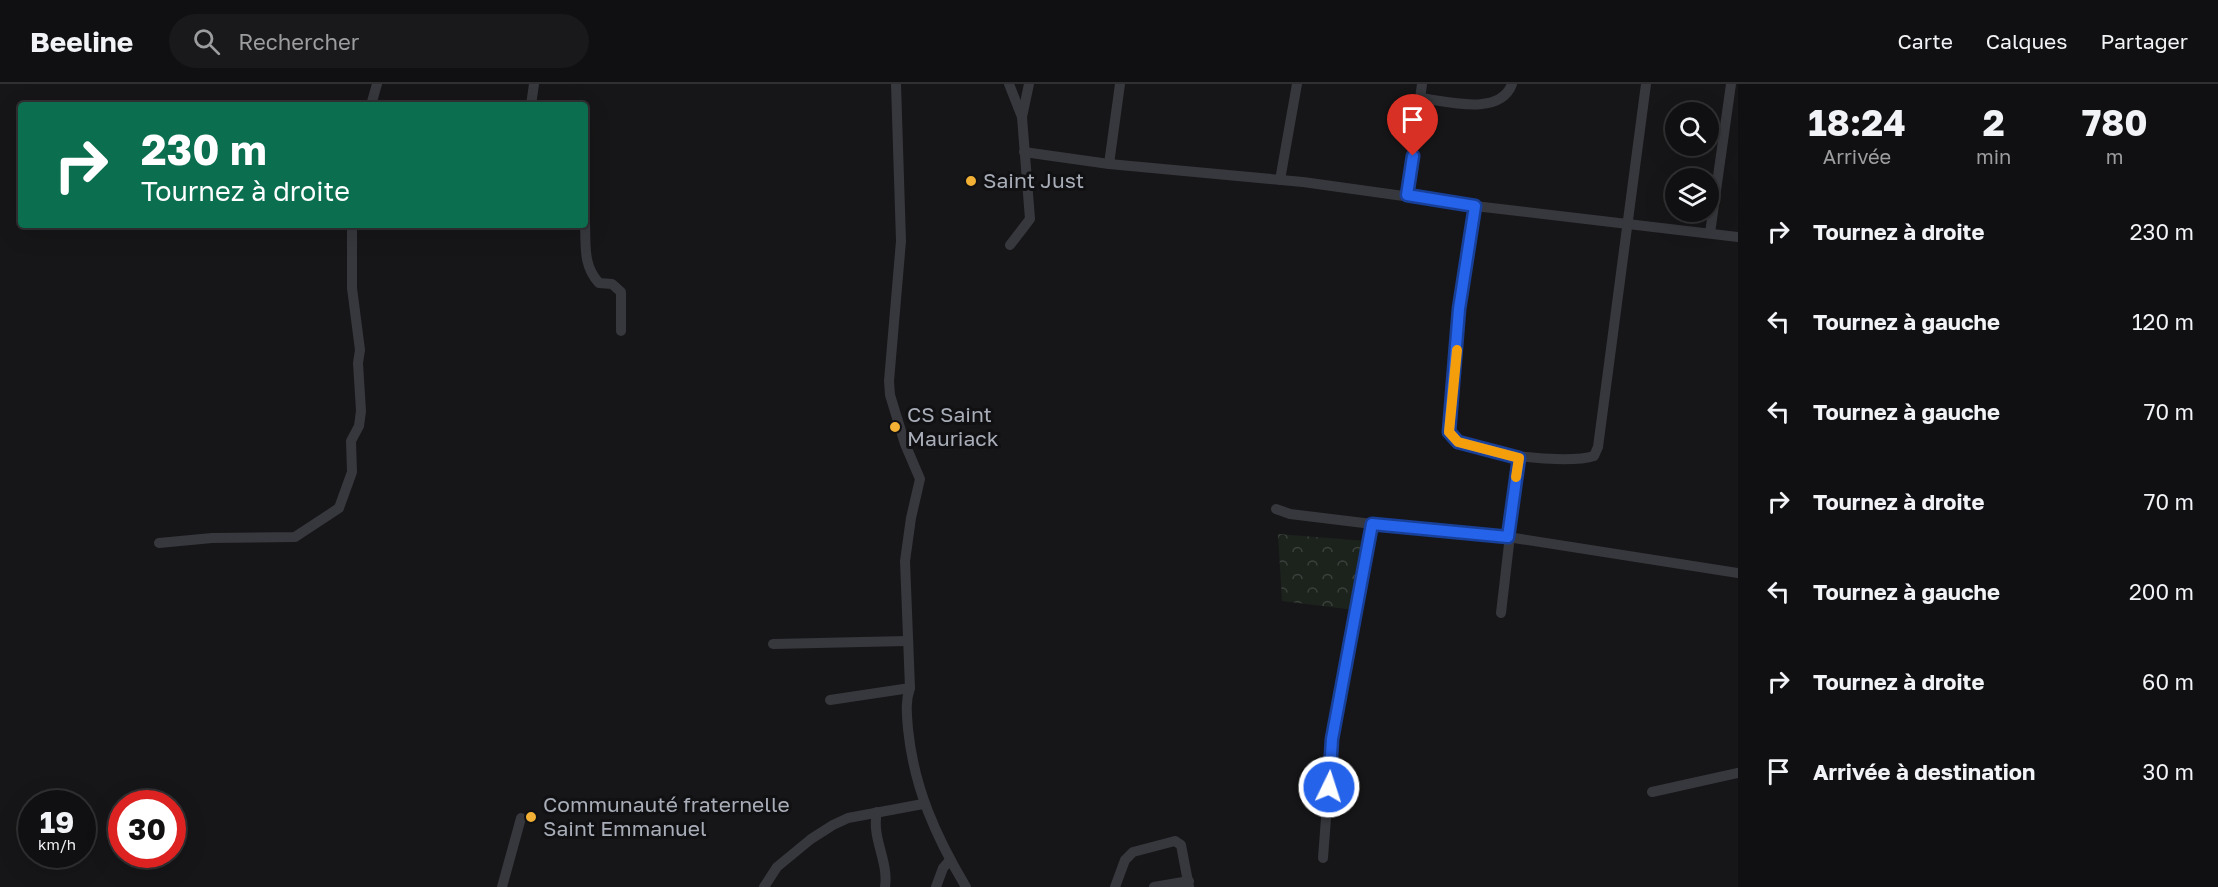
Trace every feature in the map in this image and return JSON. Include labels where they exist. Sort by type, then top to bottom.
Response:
[{"type":"street","points":[[372,102],[377,84]]},
{"type":"street","points":[[531,102],[534,84]]},
{"type":"street","points":[[897,84],[900,240],[889,381],[890,395],[905,444],[920,479],[911,518],[905,561],[910,688],[906,705],[910,750],[923,804],[966,887]]},
{"type":"street","points":[[1009,84],[1022,117]]},
{"type":"street","points":[[1010,245],[1030,219],[1022,117],[1029,84]]},
{"type":"street","points":[[1109,164],[1120,84]]},
{"type":"street","points":[[1280,180],[1297,84]]},
{"type":"street","points":[[1407,195],[1422,84]]},
{"type":"street","points":[[1420,98],[1474,105],[1494,103],[1510,90],[1512,84]]},
{"type":"street","points":[[1475,206],[1459,309],[1449,432],[1458,442],[1519,458],[1594,456],[1600,436],[1646,84]]},
{"type":"street","points":[[1710,233],[1731,84]]},
{"type":"street","points":[[1024,152],[1109,164],[1407,195],[1475,206],[1738,237]]},
{"type":"street","points":[[159,543],[212,538],[295,537],[339,508],[352,472],[351,441],[359,426],[361,411],[358,373],[360,350],[352,288],[352,228]]},
{"type":"street","points":[[585,228],[584,250],[592,276],[599,283],[612,284],[621,292],[621,331]]},
{"type":"street","points":[[1502,613],[1508,537],[1519,458]]},
{"type":"street","points":[[1276,510],[1290,514],[1372,524],[1508,537],[1738,573]]},
{"type":"street","points":[[1323,858],[1332,739],[1372,524]]},
{"type":"street","points":[[773,644],[907,641]]},
{"type":"street","points":[[830,700],[910,688]]},
{"type":"street","points":[[1652,792],[1738,773]]},
{"type":"street","points":[[764,887],[777,867],[811,839],[849,818],[923,804]]},
{"type":"street","points":[[877,812],[874,825],[885,862],[885,887]]},
{"type":"street","points":[[502,887],[521,818]]},
{"type":"street","points":[[1115,887],[1125,860],[1133,852],[1175,842],[1181,844],[1189,884],[1154,887]]},
{"type":"street","points":[[936,887],[943,868],[950,860]]},
{"type":"green space","points":[[1278,534],[1366,541],[1355,610],[1282,601]]},
{"type":"slow traffic","points":[[1457,350],[1454,396],[1448,420],[1449,432],[1458,442],[1519,458],[1516,477]]},
{"type":"place","name":"Saint Just","points":[[971,181]]},
{"type":"place","name":"CS Saint Mauriack","points":[[895,427]]},
{"type":"place","name":"Communauté fraternelle Saint Emmanuel","points":[[531,817]]},
{"type":"route","points":[[1329,787],[1332,739],[1372,524],[1508,537],[1519,458],[1458,442],[1449,432],[1448,420],[1454,396],[1459,309],[1475,206],[1407,195],[1413,156]]}]
